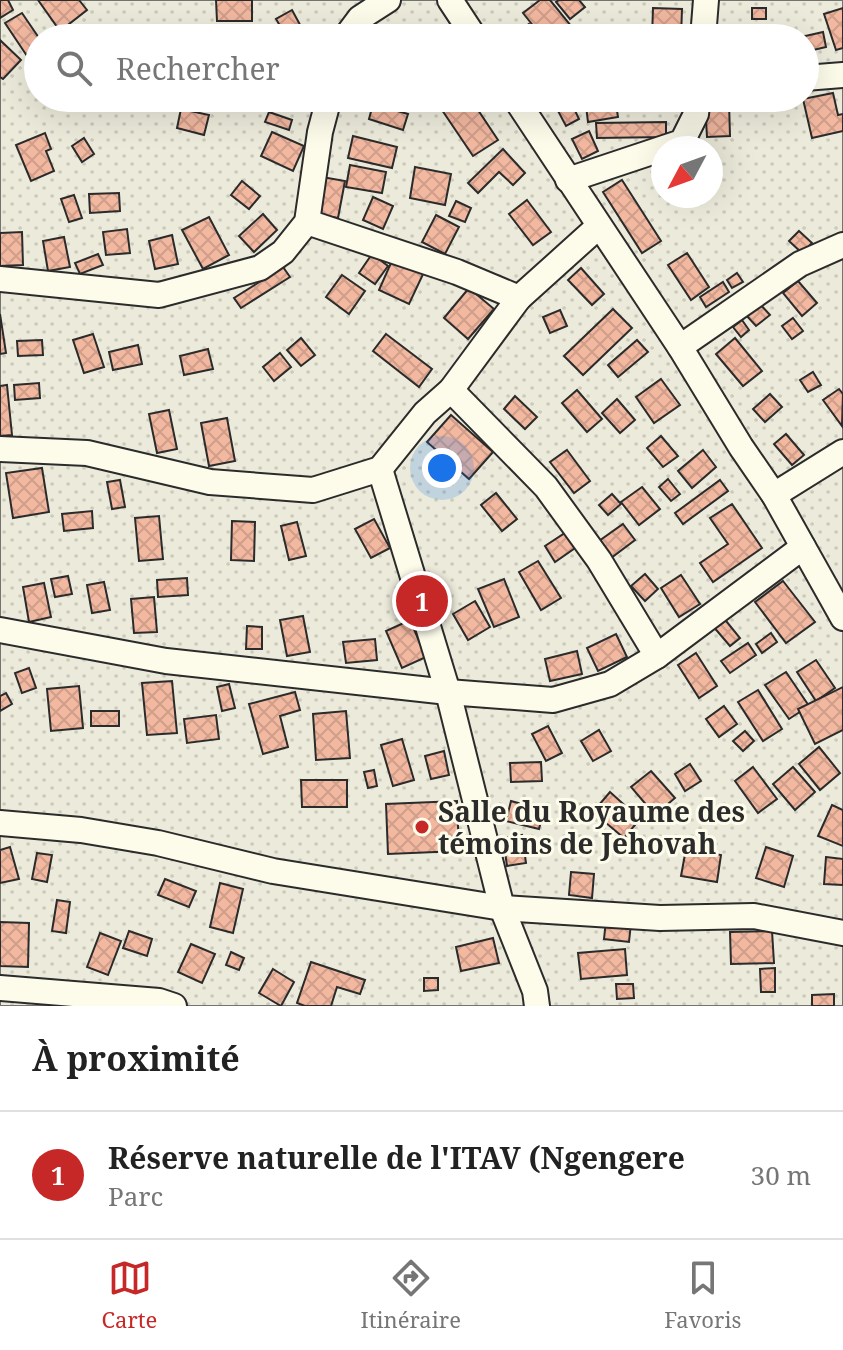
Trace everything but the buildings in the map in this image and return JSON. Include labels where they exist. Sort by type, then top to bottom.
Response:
[{"type":"street","points":[[356,24],[388,0]]},
{"type":"street","points":[[450,0],[466,24]]},
{"type":"street","points":[[704,24],[706,0]]},
{"type":"street","points":[[819,77],[843,75]]},
{"type":"street","points":[[0,279],[159,295],[260,268],[283,252],[307,222],[325,112]]},
{"type":"street","points":[[524,112],[774,495],[843,618]]},
{"type":"street","points":[[568,180],[682,142],[696,112]]},
{"type":"street","points":[[307,222],[457,272],[519,298]]},
{"type":"street","points":[[0,449],[87,453],[210,482],[313,490],[380,469],[425,413],[451,390],[519,298],[599,226]]},
{"type":"street","points":[[680,347],[800,264],[843,245]]},
{"type":"street","points":[[451,390],[546,487],[599,560],[657,656]]},
{"type":"street","points":[[774,495],[843,452]]},
{"type":"street","points":[[380,469],[448,692],[502,908],[535,991],[537,1006]]},
{"type":"street","points":[[0,630],[166,661],[448,692],[553,700],[610,684],[657,656],[803,547]]},
{"type":"street","points":[[0,823],[81,830],[142,840],[273,871],[502,908],[660,918],[754,916],[843,933]]},
{"type":"street","points":[[0,988],[159,1001],[174,1006]]},
{"type":"shaded area","points":[[0,0],[843,0],[843,1006],[0,1006]]},
{"type":"place","name":"Réserve naturelle de l'ITAV (Ngengere","points":[[422,601]]},
{"type":"place","name":"Salle du Royaume des témoins de Jehovah","points":[[422,827]]}]
